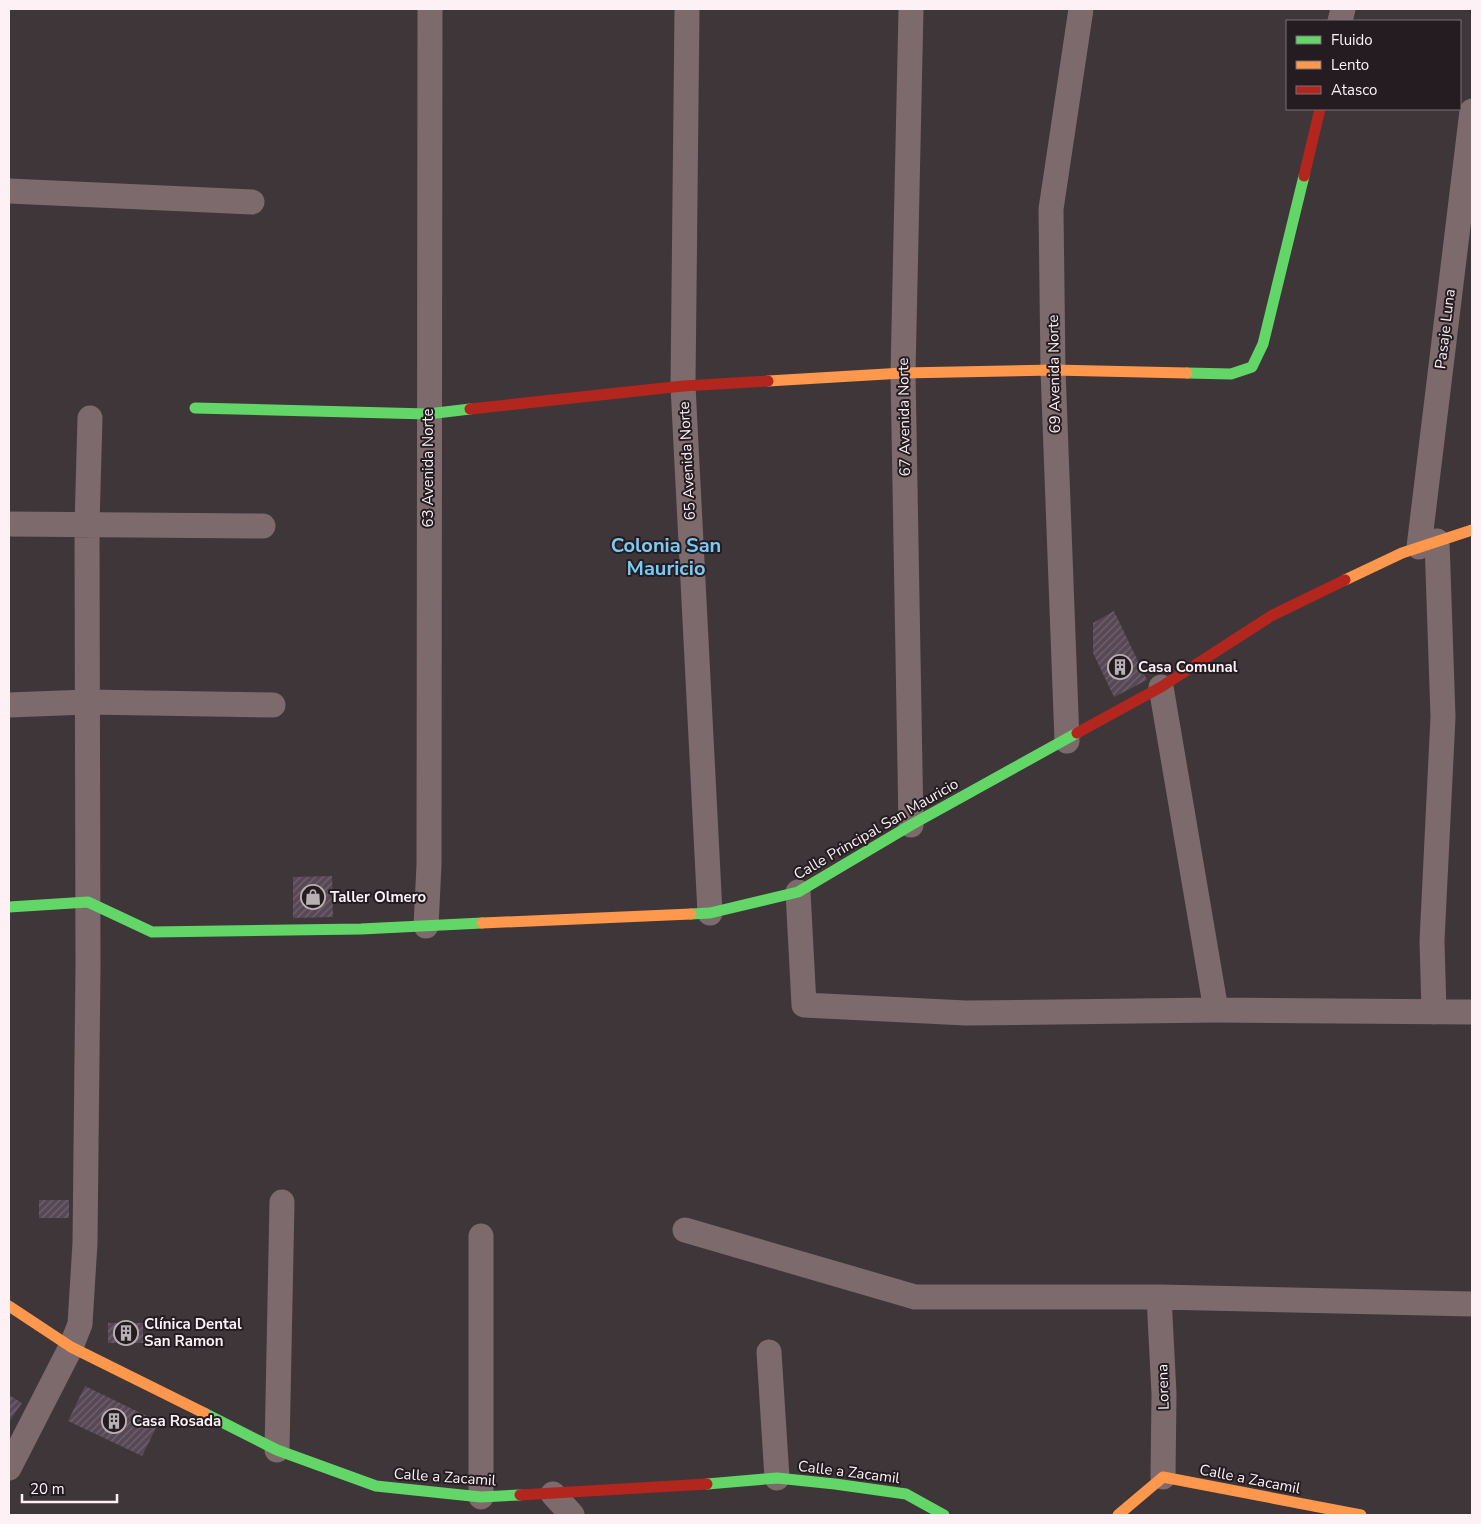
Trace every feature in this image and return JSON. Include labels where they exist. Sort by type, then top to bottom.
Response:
[{"type":"street","name":"63 Avenida Norte","points":[[426,926],[429,866],[428,414],[430,9]]},
{"type":"street","name":"65 Avenida Norte","points":[[687,9],[683,386],[710,913]]},
{"type":"street","name":"67 Avenida Norte","points":[[911,9],[903,373],[912,824]]},
{"type":"street","name":"69 Avenida Norte","points":[[1066,740],[1053,370],[1051,209],[1081,9]]},
{"type":"street","points":[[194,408],[428,414],[683,386],[903,373],[1053,370],[1231,374],[1252,366],[1263,344],[1320,110]]},
{"type":"street","name":"Pasaje Luna","points":[[1434,1012],[1432,941],[1443,717],[1428,544],[1472,111]]},
{"type":"street","points":[[9,191],[252,202]]},
{"type":"street","points":[[9,1468],[71,1347],[80,1324],[86,1243],[88,966],[87,525],[90,418]]},
{"type":"street","points":[[9,524],[263,526]]},
{"type":"street","name":"Calle Principal San Mauricio","points":[[88,902],[152,932],[426,926],[710,913],[798,892],[912,824],[1162,687],[1271,616],[1402,552],[1472,530]]},
{"type":"street","points":[[1162,687],[1216,1010]]},
{"type":"street","points":[[9,705],[87,702],[273,705]]},
{"type":"street","points":[[798,892],[804,1005],[966,1012],[1216,1010],[1472,1012]]},
{"type":"street","points":[[9,907],[88,902]]},
{"type":"street","points":[[277,1450],[282,1202]]},
{"type":"street","points":[[685,1230],[915,1297],[1158,1298],[1472,1304]]},
{"type":"street","points":[[481,1236],[481,1497]]},
{"type":"street","name":"Lorena","points":[[1158,1298],[1164,1394],[1162,1477]]},
{"type":"street","name":"Calle a Zacamil","points":[[9,1306],[71,1347],[277,1450],[376,1486],[481,1497],[660,1488],[777,1478],[906,1494],[944,1515]]},
{"type":"street","points":[[769,1352],[777,1478]]},
{"type":"street","points":[[1118,1515],[1162,1477]]},
{"type":"street","name":"Calle a Zacamil","points":[[1162,1477],[1361,1515]]},
{"type":"street","points":[[553,1494],[572,1515]]},
{"type":"building","name":"Casa Comunal","points":[[1114,611],[1147,680],[1114,697],[1093,653],[1093,623]]},
{"type":"building","name":"Taller Olmero","points":[[332,876],[333,917],[293,918],[293,877]]},
{"type":"building","points":[[39,1200],[69,1200],[69,1218],[39,1218]]},
{"type":"building","name":"Clínica Dental San Ramon","points":[[108,1323],[143,1323],[143,1343],[108,1343]]},
{"type":"building","name":"Casa Rosada","points":[[85,1386],[159,1422],[142,1456],[68,1421]]},
{"type":"building","points":[[9,1395],[22,1403],[9,1422]]},
{"type":"traffic: fast","points":[[1187,373],[1231,374],[1252,367],[1263,344],[1304,176]]},
{"type":"traffic: fast","points":[[195,408],[428,414],[470,409]]},
{"type":"traffic: fast","points":[[691,914],[710,913],[798,892],[911,825],[1077,733]]},
{"type":"traffic: fast","points":[[9,907],[88,902],[152,932],[361,929],[482,923]]},
{"type":"traffic: fast","points":[[204,1413],[277,1450],[376,1486],[481,1497],[520,1495]]},
{"type":"traffic: fast","points":[[707,1484],[777,1478],[835,1484],[906,1494],[944,1515]]},
{"type":"traffic: slow","points":[[768,381],[903,373],[1053,370],[1187,373]]},
{"type":"traffic: slow","points":[[1345,580],[1402,553],[1472,530]]},
{"type":"traffic: slow","points":[[482,923],[691,914]]},
{"type":"traffic: slow","points":[[9,1306],[71,1347],[204,1413]]},
{"type":"traffic: slow","points":[[1118,1515],[1163,1477],[1361,1515]]},
{"type":"traffic: jam","points":[[1304,176],[1320,110]]},
{"type":"traffic: jam","points":[[470,409],[683,386],[768,381]]},
{"type":"traffic: jam","points":[[1077,733],[1161,687],[1271,616],[1345,580]]},
{"type":"traffic: jam","points":[[520,1495],[707,1484]]},
{"type":"place","name":"Casa Comunal","points":[[1120,667]]},
{"type":"place","name":"Taller Olmero","points":[[313,897]]},
{"type":"place","name":"Clínica Dental San Ramon","points":[[126,1333]]},
{"type":"place","name":"Casa Rosada","points":[[114,1421]]},
{"type":"district","name":"Colonia San Mauricio","points":[[666,556]]}]
